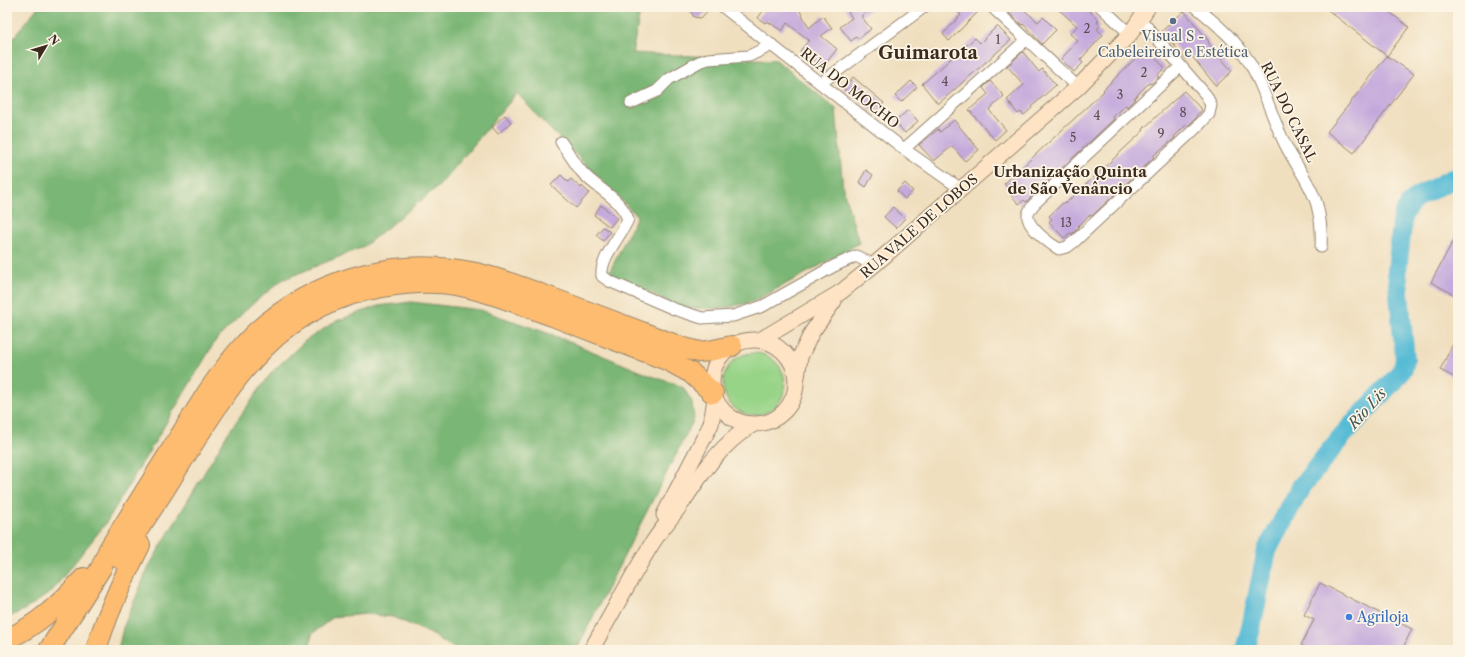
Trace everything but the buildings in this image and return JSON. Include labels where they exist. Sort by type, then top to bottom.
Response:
[{"type":"highway","points":[[49,650],[100,568],[109,549],[222,371],[244,345],[267,322],[294,302],[329,285],[350,277],[406,267],[436,268],[475,273],[522,287],[684,348],[699,352],[732,346]]},
{"type":"highway","points":[[62,650],[123,551],[165,490],[210,417],[233,384],[273,338],[295,321],[336,299],[378,288],[402,284],[436,283],[454,285],[489,293],[669,361],[691,373],[714,396]]},
{"type":"highway","points":[[96,650],[114,600],[165,490]]},
{"type":"highway","points":[[7,639],[33,625],[50,612],[68,596],[109,549]]},
{"type":"main road","name":"RUA VALE DE LOBOS","points":[[841,292],[1078,87],[1130,34],[1144,13]]},
{"type":"main road","points":[[760,340],[841,292]]},
{"type":"main road","points":[[714,396],[721,409],[740,423],[752,425],[764,424],[777,418],[788,408],[795,395],[800,357],[812,332],[841,292]]},
{"type":"main road","points":[[653,542],[665,512],[711,424],[714,396],[712,382],[715,366],[724,352],[732,346],[746,340],[760,340],[772,344],[782,350],[790,359],[797,381]]},
{"type":"main road","points":[[592,650],[653,542],[715,456],[738,434],[752,425]]},
{"type":"street","name":"RUA DO MOCHO","points":[[723,7],[904,149],[960,190]]},
{"type":"street","points":[[821,83],[924,7]]},
{"type":"street","points":[[992,7],[1078,87]]},
{"type":"street","points":[[1101,7],[1130,34]]},
{"type":"street","name":"RUA DO CASAL","points":[[1196,7],[1233,40],[1252,69],[1266,96],[1287,148],[1309,186],[1317,206],[1322,239],[1321,247]]},
{"type":"street","points":[[1144,13],[1181,66],[1206,95],[1211,105],[1209,114],[1075,241],[1067,247],[1059,249],[1051,245],[1030,224],[1028,217],[1029,211],[1034,204],[1181,66]]},
{"type":"street","points":[[904,149],[1026,40]]},
{"type":"street","points":[[631,103],[657,91],[669,79],[699,62],[708,59],[748,56],[772,45]]},
{"type":"street","points":[[561,142],[581,172],[612,197],[623,209],[628,220],[601,268],[602,276],[609,281],[674,309],[702,318],[733,316],[763,306],[834,266],[856,256],[874,265]]},
{"type":"green space","points":[[38,7],[641,7],[632,53],[776,60],[836,109],[843,189],[859,243],[752,302],[720,309],[690,308],[673,304],[609,273],[637,216],[543,122],[517,93],[440,185],[363,247],[282,280],[251,305],[216,340],[106,523],[51,592],[26,609],[7,618],[7,46]]},
{"type":"green space","points":[[411,302],[481,310],[553,335],[649,375],[683,387],[692,402],[694,419],[576,650],[457,650],[427,632],[393,617],[366,614],[333,617],[312,634],[309,650],[118,650],[123,628],[149,566],[228,433],[272,372],[305,341],[336,321],[378,306]]},
{"type":"green space","points":[[754,353],[766,356],[776,362],[782,372],[785,384],[782,396],[776,406],[766,412],[754,415],[742,412],[732,406],[726,396],[723,384],[726,372],[732,362],[742,356]]},
{"type":"waterway","name":"Rio Lis","points":[[1245,650],[1267,550],[1301,487],[1342,436],[1398,376],[1403,368],[1405,360],[1397,271],[1403,215],[1410,204],[1419,196],[1458,176]]},
{"type":"place","name":"Visual S - Cabeleireiro e Estética","points":[[1173,21]]},
{"type":"place","name":"Agriloja","points":[[1349,617]]},
{"type":"district","name":"Guimarota","points":[[928,53]]},
{"type":"district","name":"Urbanização Quinta de São Venâncio","points":[[1070,180]]}]
